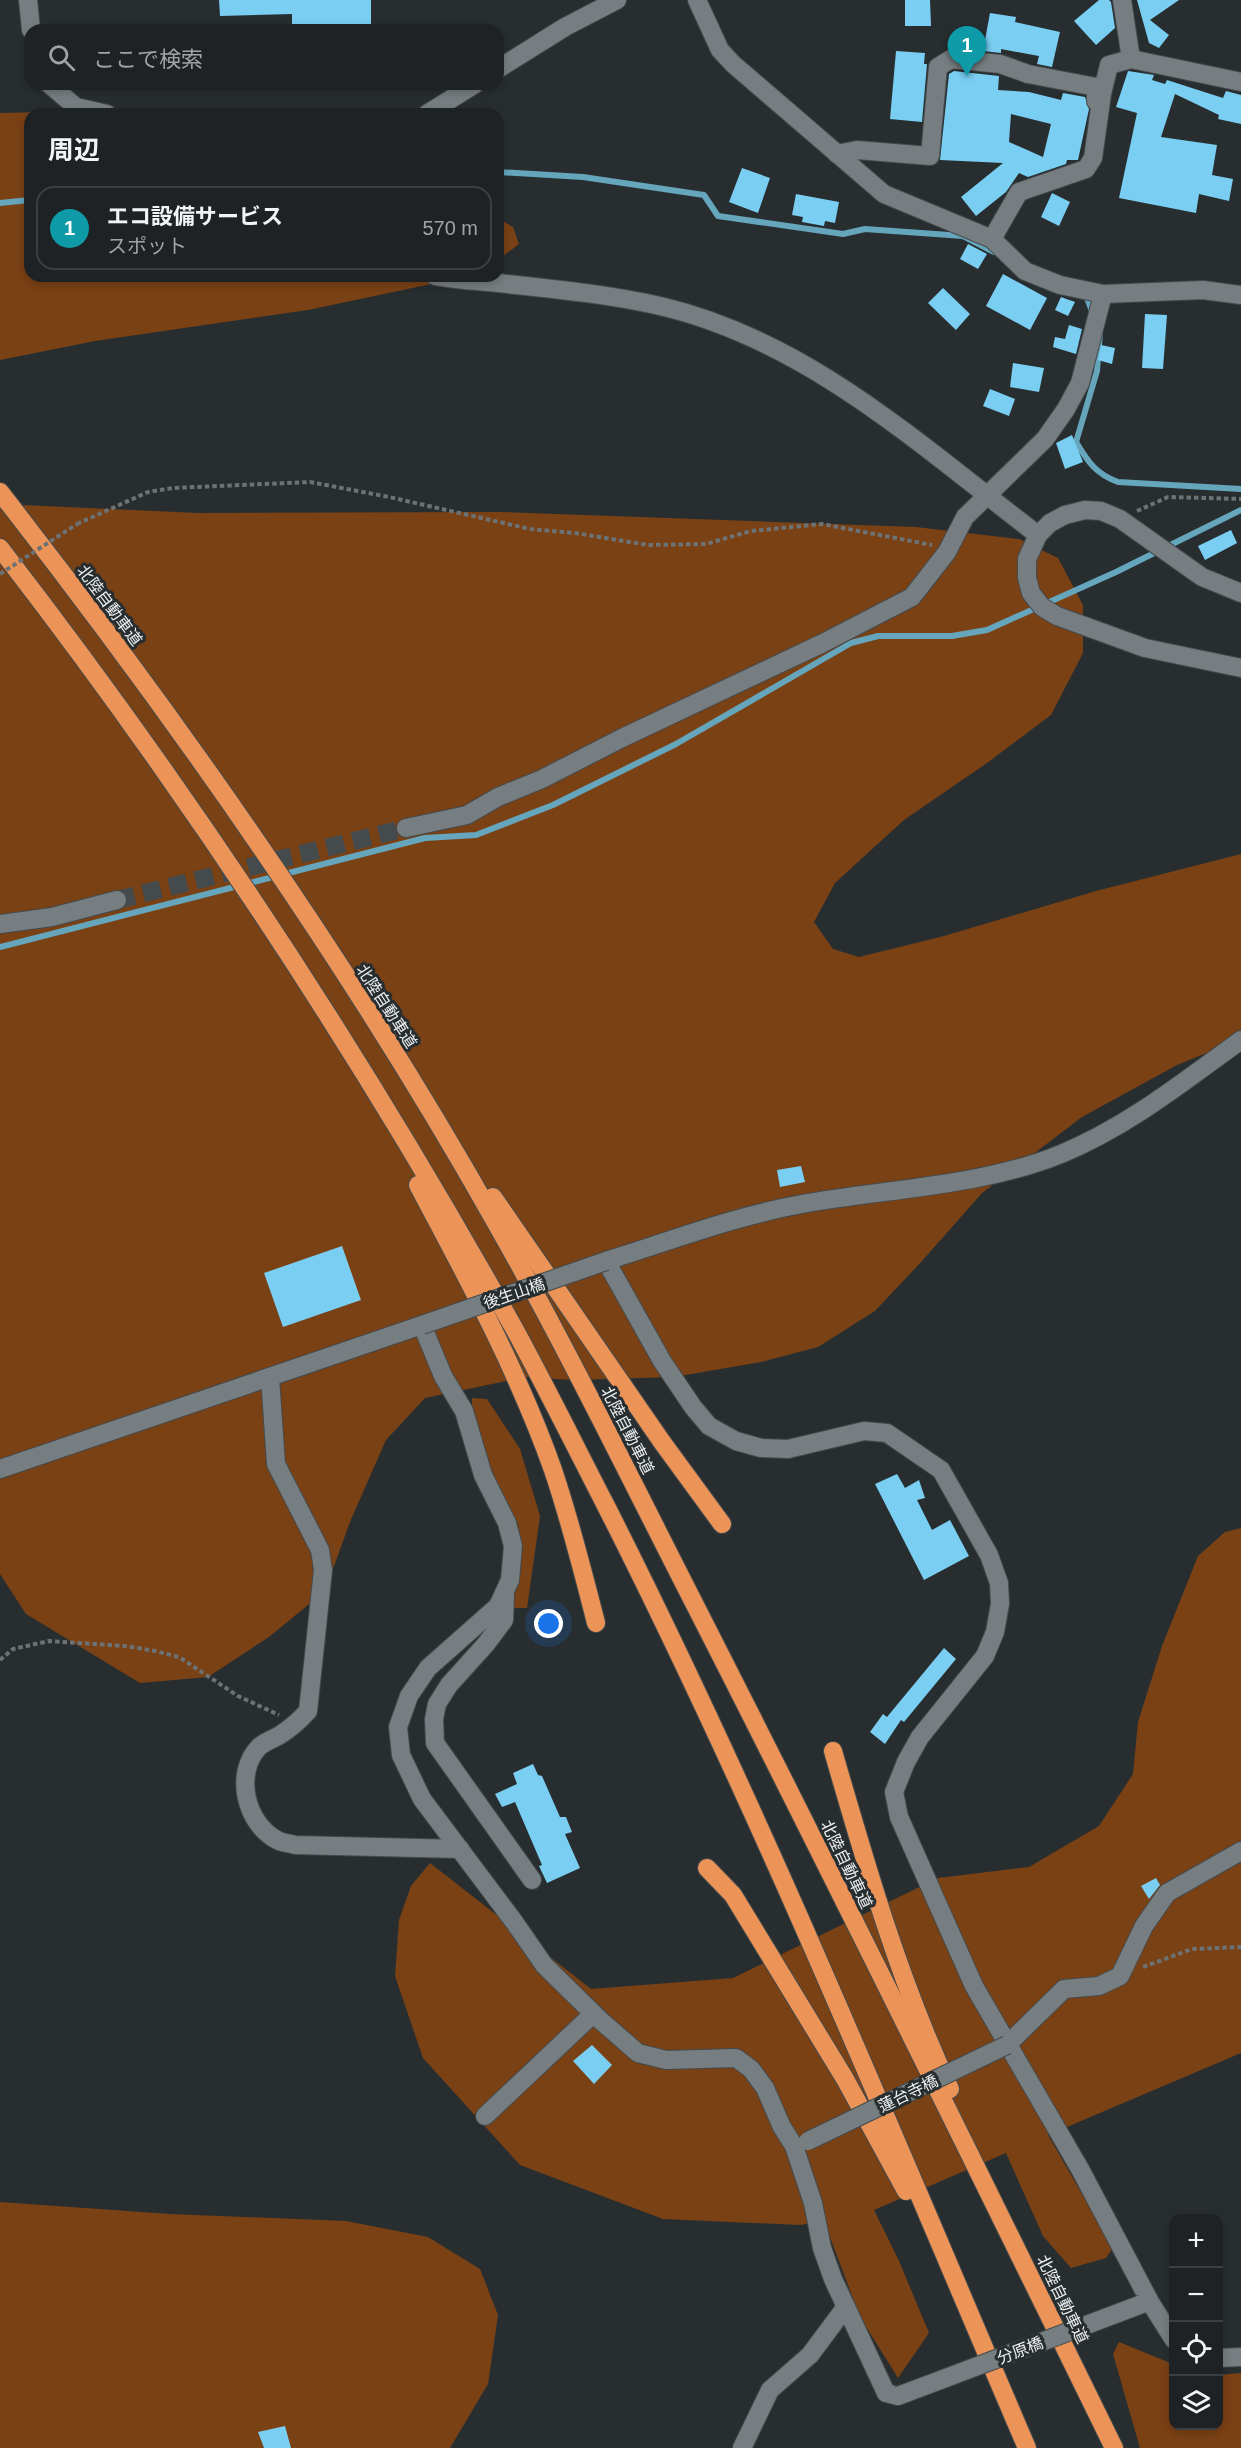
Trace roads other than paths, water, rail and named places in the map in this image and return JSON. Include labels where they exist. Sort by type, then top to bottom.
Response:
[{"type":"highway","name":"北陸自動車道","points":[[0,492],[148,689],[240,818],[410,1077],[495,1222],[570,1359],[762,1737],[1114,2448]]},
{"type":"highway","points":[[0,548],[123,711],[211,837],[374,1089],[517,1333],[642,1578],[699,1697],[867,2071],[1027,2448]]},
{"type":"highway","points":[[297,968],[452,1250],[523,1395],[556,1479],[576,1542],[597,1623]]},
{"type":"highway","points":[[410,1077],[662,1442],[722,1524]]},
{"type":"highway","points":[[833,1750],[896,1955],[936,2059],[1070,2344],[1103,2425]]},
{"type":"highway","points":[[707,1868],[733,1895],[845,2079],[891,2162],[978,2335]]},
{"type":"street","points":[[28,0],[30,24]]},
{"type":"street","points":[[504,65],[565,27],[617,0]]},
{"type":"street","points":[[697,0],[720,50],[733,64],[884,194],[992,239],[1025,271],[1060,285],[1102,294],[1203,290],[1241,295]]},
{"type":"street","points":[[1122,0],[1131,59]]},
{"type":"street","points":[[837,154],[857,150],[930,156],[938,67],[951,59],[1000,64],[1028,74],[1096,87],[1096,101],[1101,105]]},
{"type":"street","points":[[992,239],[1019,192],[1086,169],[1093,158],[1109,65],[1131,59],[1241,82]]},
{"type":"street","points":[[56,90],[76,106],[84,108]]},
{"type":"street","points":[[437,108],[465,90]]},
{"type":"street","points":[[487,282],[609,296],[663,307],[721,325],[771,346],[816,370],[865,404],[1038,535]]},
{"type":"street","points":[[406,828],[467,815],[498,797],[542,779],[622,738],[823,643],[912,597],[947,552],[965,517],[1045,439],[1066,409],[1080,383],[1102,294]]},
{"type":"street","points":[[1241,592],[1202,577],[1120,519],[1101,512],[1085,510],[1065,515],[1050,524],[1038,535],[1027,559],[1027,578],[1031,593],[1042,607],[1057,616],[1145,648],[1241,668]]},
{"type":"street","points":[[0,924],[52,917],[117,900]]},
{"type":"street","name":"後生山橋","points":[[0,1469],[606,1261],[750,1215],[801,1204],[984,1176],[1060,1155],[1128,1121],[1241,1040]]},
{"type":"street","points":[[606,1261],[662,1361],[693,1407],[709,1426],[736,1441],[761,1448],[788,1449],[864,1431],[887,1433],[941,1470],[989,1555],[999,1582],[1000,1604],[995,1632],[986,1656],[920,1737],[906,1762],[894,1792],[899,1817],[974,1986],[1080,2169],[1146,2303],[1169,2335]]},
{"type":"street","points":[[422,1325],[443,1376],[464,1411],[483,1475],[507,1523],[513,1546],[510,1580],[498,1606],[428,1668],[409,1696],[398,1727],[401,1755],[422,1799],[544,1965],[594,2014],[638,2053],[666,2060],[736,2058],[751,2069],[765,2088],[782,2127],[801,2143],[822,2248],[845,2308],[810,2355],[770,2390],[742,2448]]},
{"type":"street","points":[[270,1377],[276,1464],[320,1550],[324,1570],[308,1711],[294,1726],[260,1745],[249,1762],[245,1779],[252,1814],[262,1827],[277,1840],[295,1845],[459,1849]]},
{"type":"street","points":[[505,1591],[504,1620],[449,1685],[437,1704],[434,1719],[435,1743],[532,1880]]},
{"type":"street","name":"蓮台寺橋","points":[[801,2143],[1007,2045],[1064,1989],[1099,1986],[1120,1976],[1144,1926],[1167,1893],[1241,1851]]},
{"type":"street","points":[[485,2116],[594,2014]]},
{"type":"street","name":"分原橋","points":[[845,2308],[886,2393],[898,2396],[1146,2303]]},
{"type":"street","points":[[1223,2358],[1241,2357]]},
{"type":"waterway","points":[[504,172],[583,177],[704,195],[718,216],[843,234],[865,229],[963,236],[994,252]]},
{"type":"waterway","points":[[0,203],[24,201]]},
{"type":"waterway","points":[[1081,296],[1087,298],[1093,314]]},
{"type":"waterway","points":[[1100,332],[1097,371],[1076,442],[1093,467],[1118,482],[1241,489]]},
{"type":"waterway","points":[[0,947],[425,838],[476,835],[553,805],[676,744],[851,643],[878,636],[952,636],[987,630],[1116,572],[1241,510]]},
{"type":"tunnel","points":[[117,900],[406,828]]},
{"type":"place","name":"エコ設備サービス","points":[[967,76]]}]
